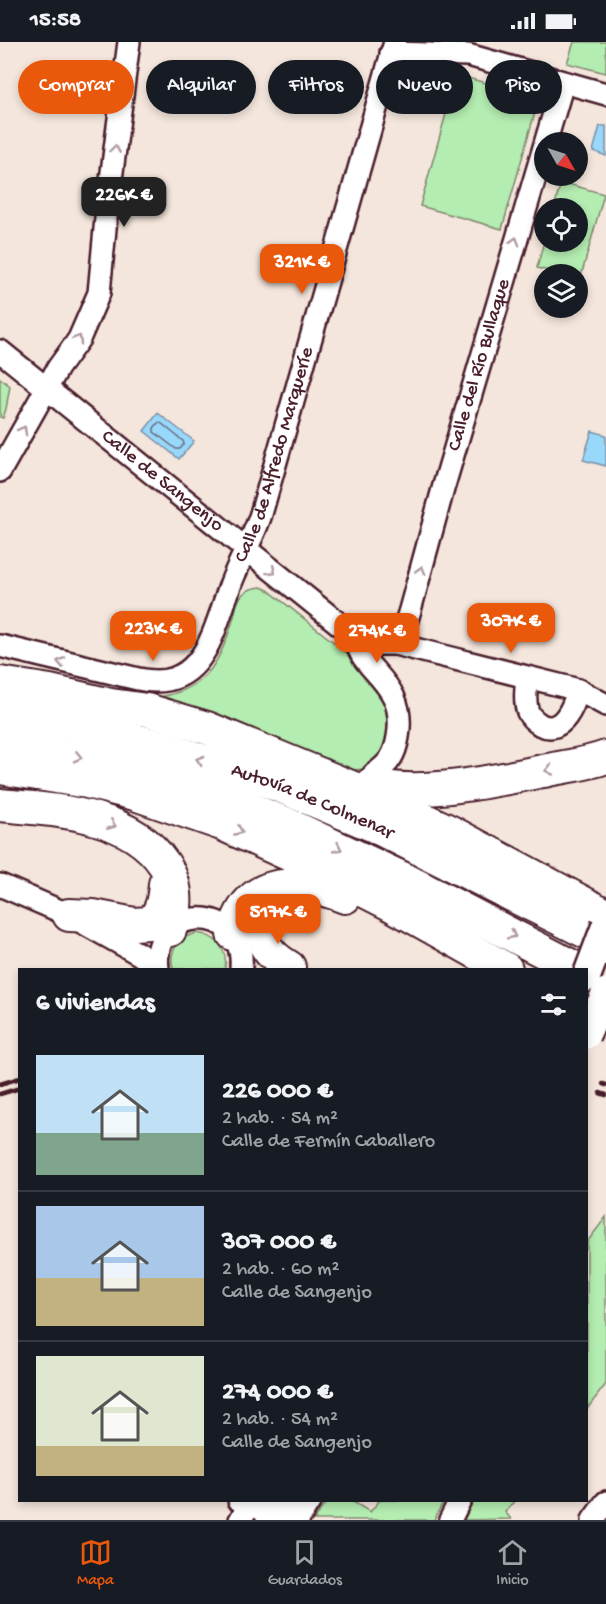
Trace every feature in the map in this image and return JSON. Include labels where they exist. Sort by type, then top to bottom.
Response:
[{"type":"highway","points":[[0,683],[147,710],[207,728],[248,737],[365,783],[399,790],[432,789],[517,776],[586,763],[606,756]]},
{"type":"highway","points":[[111,705],[212,738],[382,810],[499,873],[546,903],[568,922]]},
{"type":"highway","name":"Autovía de Colmenar","points":[[0,712],[73,724],[162,747],[277,785],[372,825],[568,922],[592,969]]},
{"type":"highway","points":[[207,728],[385,801],[450,832],[604,917]]},
{"type":"highway","name":"Autovía de Colmenar","points":[[7,743],[122,767],[207,792],[285,823],[592,969]]},
{"type":"highway","points":[[0,768],[78,780],[124,791],[212,820],[325,871],[392,905],[478,955]]},
{"type":"highway","points":[[0,805],[56,810],[100,821],[124,830],[145,842],[172,876],[175,889],[174,919],[169,932]]},
{"type":"highway","points":[[69,915],[109,918],[134,924],[149,923],[158,915],[162,906],[165,882],[163,862]]},
{"type":"highway","points":[[297,968],[278,961],[268,949],[262,935],[265,915],[274,900],[288,891],[303,886]]},
{"type":"highway","points":[[236,941],[240,915],[251,900],[264,890],[303,886],[329,890],[504,968]]},
{"type":"highway","points":[[588,1012],[606,1022]]},
{"type":"main road","points":[[592,969],[604,917]]},
{"type":"main road","points":[[588,1031],[606,991]]},
{"type":"main road","points":[[264,1511],[299,1502]]},
{"type":"street","points":[[0,471],[58,368],[79,339],[99,293],[106,218],[129,42]]},
{"type":"street","points":[[393,48],[460,49],[563,83],[606,94]]},
{"type":"street","name":"Calle de Alfredo Marqueríe","points":[[0,646],[148,681],[170,680],[185,673],[204,653],[212,638],[233,577],[261,514],[393,48]]},
{"type":"street","name":"Calle del Río Bullaque","points":[[395,644],[404,629],[410,610],[443,489],[563,83]]},
{"type":"street","name":"Calle de Sangenjo","points":[[0,351],[357,637],[381,645],[395,644],[578,690],[606,705]]},
{"type":"street","points":[[357,637],[357,644],[363,655],[390,688],[399,712],[400,726],[393,757],[388,764],[374,774]]},
{"type":"street","points":[[527,678],[528,712],[537,723],[546,727],[558,725],[567,717],[574,705],[578,690]]},
{"type":"street","points":[[0,885],[69,915],[139,954],[158,968]]},
{"type":"street","points":[[69,915],[128,932],[143,934],[169,932]]},
{"type":"street","points":[[158,968],[159,949],[169,932],[179,923],[202,918],[225,926],[248,954],[265,963],[297,968]]},
{"type":"street","points":[[236,941],[241,968]]},
{"type":"street","points":[[588,1009],[606,991]]},
{"type":"street","points":[[450,1520],[459,1502]]},
{"type":"street","points":[[593,1520],[606,1502]]},
{"type":"green space","points":[[574,42],[606,42],[606,73],[567,63]]},
{"type":"green space","points":[[473,79],[485,83],[485,114],[534,114],[502,229],[420,206],[446,114],[473,114]]},
{"type":"green space","points":[[560,186],[575,186],[604,194],[588,251],[588,198],[557,198]]},
{"type":"green space","points":[[541,252],[588,252],[584,264],[538,264]]},
{"type":"green space","points":[[0,378],[10,386],[3,418],[0,417]]},
{"type":"green space","points":[[261,587],[268,590],[356,660],[384,700],[391,718],[388,745],[376,764],[366,769],[351,770],[152,698],[185,690],[207,674],[222,651],[241,597],[249,590]]},
{"type":"green space","points":[[197,933],[215,940],[225,955],[225,968],[173,968],[172,956],[176,945]]},
{"type":"green space","points":[[606,1217],[606,1384],[588,1408],[588,1241]]},
{"type":"green space","points":[[326,1502],[353,1502],[370,1512],[378,1502],[443,1502],[434,1520],[313,1520]]},
{"type":"green space","points":[[472,1502],[513,1502],[505,1512],[511,1519],[464,1520]]},
{"type":"water","points":[[600,126],[606,126],[606,156],[593,151]]},
{"type":"water","points":[[158,413],[194,441],[179,459],[144,431]]},
{"type":"water","points":[[592,431],[606,435],[606,466],[583,460]]},
{"type":"railway","points":[[0,1084],[18,1079]]},
{"type":"railway","points":[[0,1094],[18,1089]]},
{"type":"railway","points":[[600,1093],[606,1095]]}]
